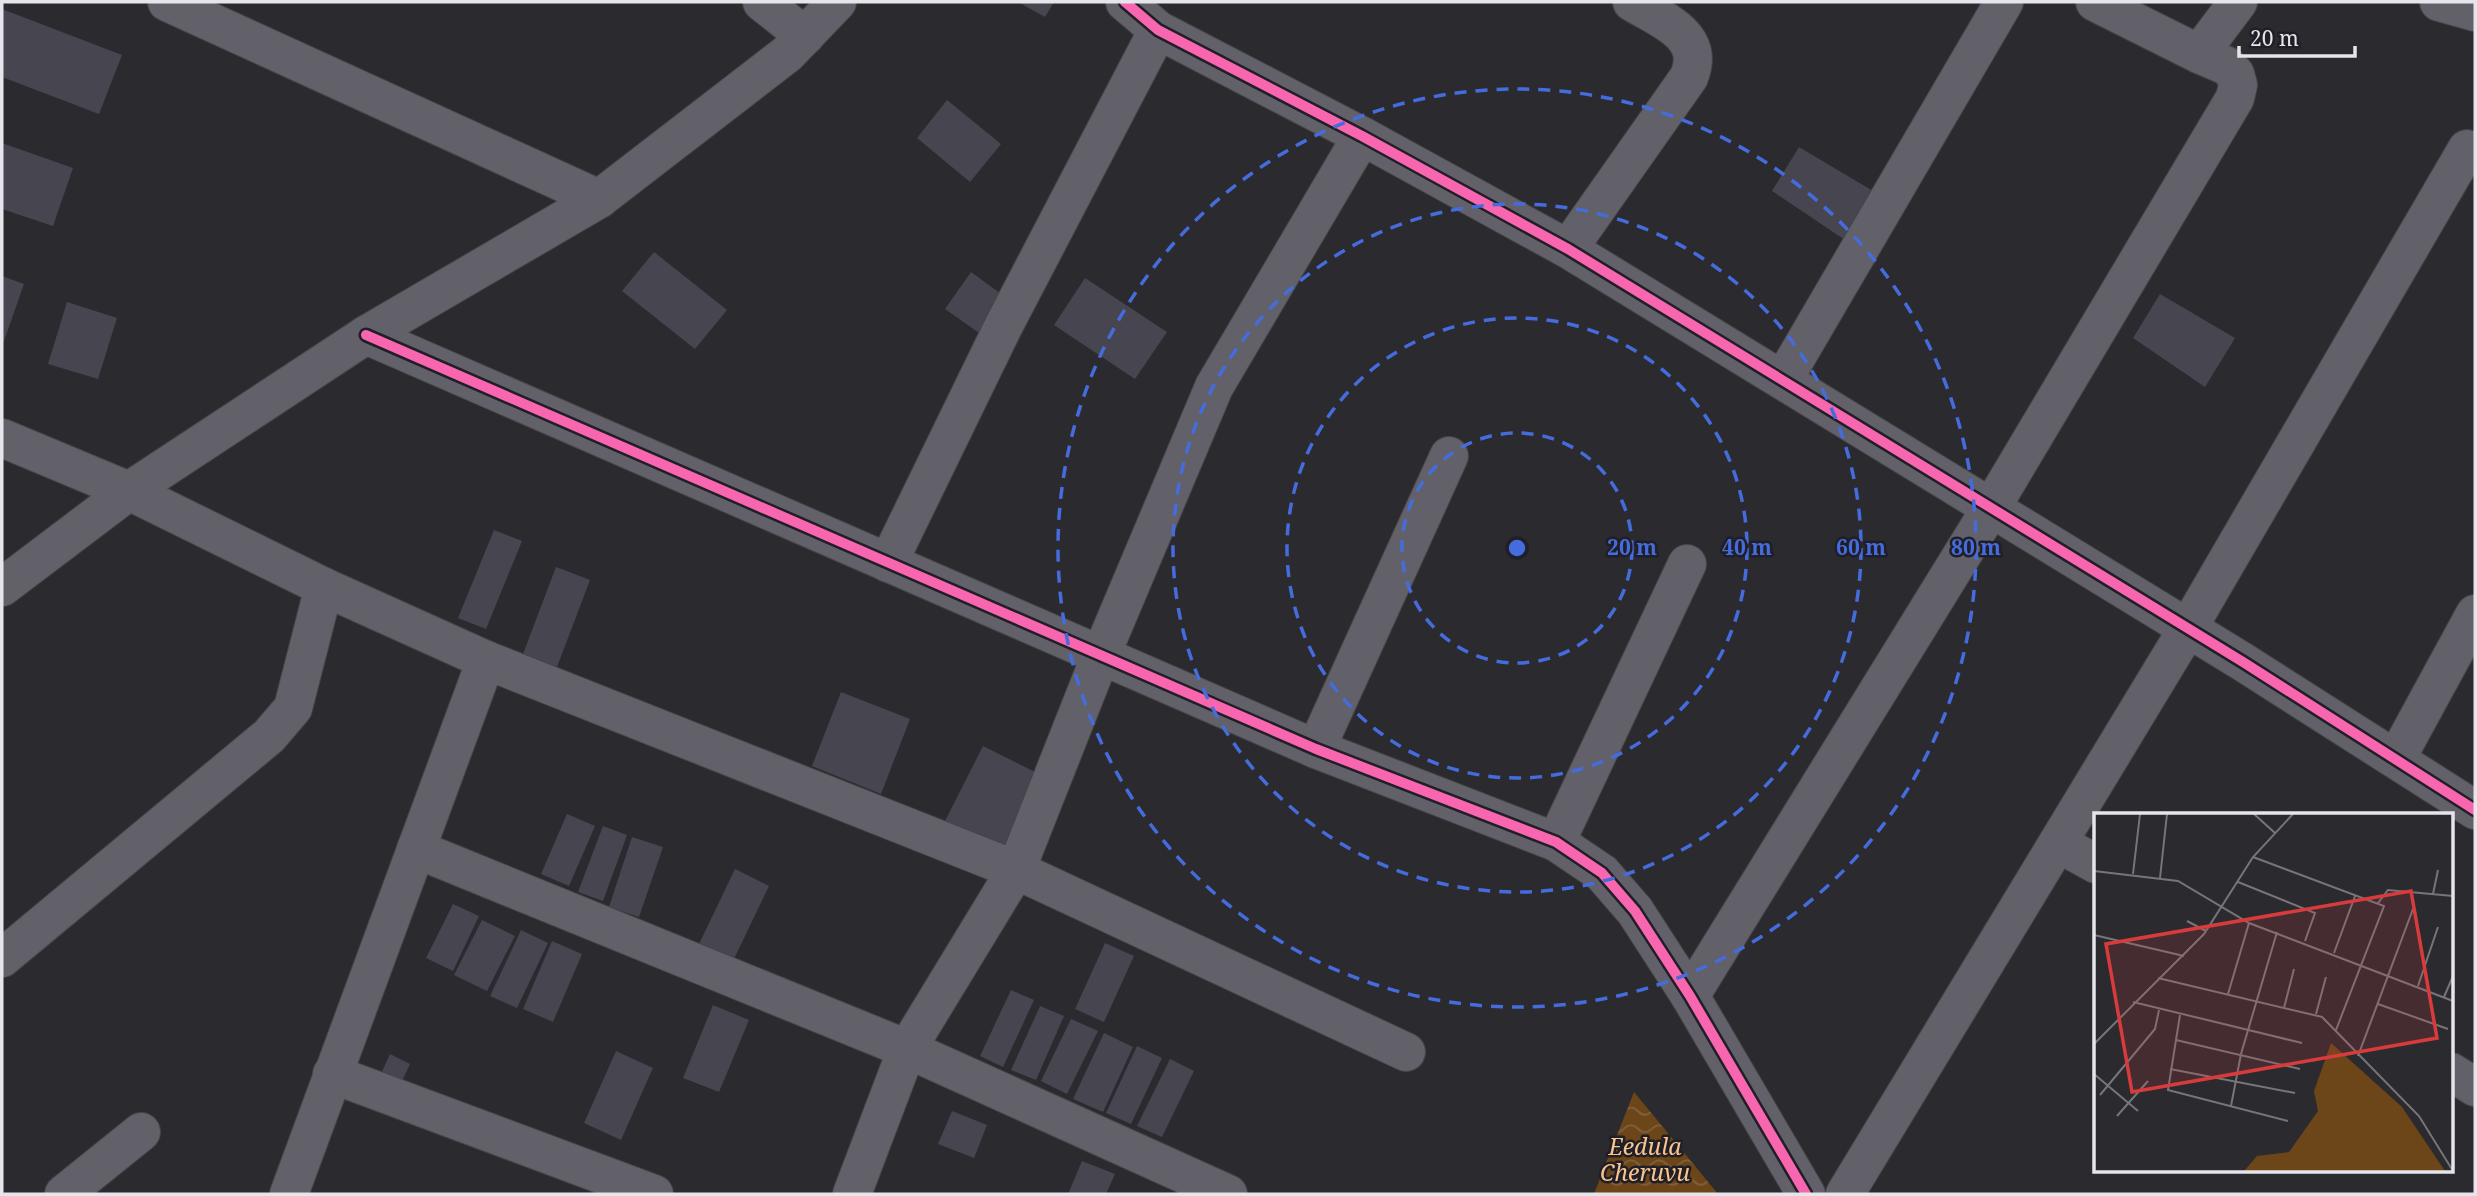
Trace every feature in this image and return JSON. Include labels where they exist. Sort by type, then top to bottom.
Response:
[{"type":"street","points":[[167,2],[599,199]]},
{"type":"street","points":[[762,2],[805,36]]},
{"type":"street","points":[[2,587],[129,491],[366,335],[599,199],[787,54],[837,2]]},
{"type":"street","points":[[1125,2],[1158,30],[1362,136],[1568,249],[2188,628],[2475,810]]},
{"type":"street","points":[[1568,249],[1689,77],[1694,65],[1694,52],[1690,42],[1680,31],[1632,2]]},
{"type":"street","points":[[1783,380],[2004,2]]},
{"type":"street","points":[[1690,996],[1991,508],[2235,98],[2238,85],[2235,74],[2227,66],[2095,2]]},
{"type":"street","points":[[2199,54],[2238,2]]},
{"type":"street","points":[[2439,2],[2475,12]]},
{"type":"street","points":[[888,563],[1003,327],[1158,30]]},
{"type":"street","points":[[852,1194],[907,1049],[1016,870],[1101,655],[1214,387],[1362,136]]},
{"type":"street","points":[[1846,1194],[2188,628],[2467,149]]},
{"type":"street","points":[[366,335],[1316,749],[1556,842],[1602,873],[1634,911],[1690,996],[1806,1194]]},
{"type":"street","points":[[2,438],[129,491],[324,587],[486,660],[1016,870],[1406,1052]]},
{"type":"street","points":[[1316,749],[1449,456]]},
{"type":"street","points":[[1556,842],[1687,564]]},
{"type":"street","points":[[2,958],[269,736],[293,708],[324,587]]},
{"type":"street","points":[[2396,759],[2475,614]]},
{"type":"street","points":[[289,1194],[486,660]]},
{"type":"street","points":[[2058,843],[2094,863]]},
{"type":"street","points":[[416,849],[907,1049],[1228,1194]]},
{"type":"street","points":[[2452,1073],[2475,1087]]},
{"type":"street","points":[[332,1074],[654,1194]]},
{"type":"street","points":[[64,1194],[141,1132]]},
{"type":"water","name":"Eedula Cheruvu","points":[[1634,1092],[1718,1194],[1594,1194]]},
{"type":"building","points":[[1018,2],[1054,2],[1045,17]]},
{"type":"building","points":[[2,9],[122,55],[99,114],[2,77]]},
{"type":"building","points":[[947,100],[1001,144],[970,182],[917,138]]},
{"type":"building","points":[[2,143],[73,168],[53,226],[2,209]]},
{"type":"building","points":[[1799,147],[1873,191],[1845,240],[1772,191]]},
{"type":"building","points":[[654,252],[727,310],[695,349],[622,291]]},
{"type":"building","points":[[971,272],[1008,299],[982,335],[945,309]]},
{"type":"building","points":[[2,276],[24,284],[4,341],[2,340]]},
{"type":"building","points":[[1085,278],[1167,332],[1135,379],[1054,325]]},
{"type":"building","points":[[2160,294],[2235,338],[2205,387],[2133,338]]},
{"type":"building","points":[[67,302],[117,318],[98,379],[48,364]]},
{"type":"building","points":[[494,530],[522,541],[486,629],[458,618]]},
{"type":"building","points":[[556,567],[590,580],[557,667],[523,654]]},
{"type":"building","points":[[841,692],[910,719],[881,794],[812,766]]},
{"type":"building","points":[[983,746],[1047,778],[1010,853],[945,821]]},
{"type":"building","points":[[567,814],[595,826],[569,886],[541,874]]},
{"type":"building","points":[[603,826],[627,835],[603,901],[578,892]]},
{"type":"building","points":[[632,837],[663,847],[639,917],[609,907]]},
{"type":"building","points":[[735,869],[769,886],[733,961],[699,944]]},
{"type":"building","points":[[453,904],[479,916],[453,971],[426,958]]},
{"type":"building","points":[[482,920],[515,936],[487,991],[454,975]]},
{"type":"building","points":[[521,930],[548,943],[517,1008],[490,996]]},
{"type":"building","points":[[552,941],[582,954],[553,1022],[523,1009]]},
{"type":"building","points":[[1105,943],[1134,956],[1104,1022],[1075,1009]]},
{"type":"building","points":[[1011,990],[1034,1000],[1003,1067],[980,1056]]},
{"type":"building","points":[[713,1005],[749,1020],[719,1092],[683,1078]]},
{"type":"building","points":[[1040,1006],[1064,1016],[1036,1080],[1011,1070]]},
{"type":"building","points":[[1071,1019],[1098,1031],[1067,1094],[1041,1081]]},
{"type":"building","points":[[1104,1033],[1133,1047],[1103,1112],[1073,1099]]},
{"type":"building","points":[[1137,1046],[1162,1058],[1131,1124],[1106,1113]]},
{"type":"building","points":[[616,1051],[653,1068],[621,1140],[584,1123]]},
{"type":"building","points":[[390,1054],[410,1064],[395,1096],[375,1087]]},
{"type":"building","points":[[1170,1059],[1194,1071],[1162,1137],[1137,1126]]},
{"type":"building","points":[[952,1111],[987,1125],[974,1158],[938,1144]]},
{"type":"building","points":[[1082,1161],[1115,1174],[1106,1194],[1068,1194]]},
{"type":"cycle path","points":[[1125,2],[1158,30],[1362,136],[1568,249],[2243,662],[2475,810]]},
{"type":"cycle path","points":[[366,335],[1316,749],[1556,842],[1602,873],[1635,911],[1690,996],[1806,1194]]}]
